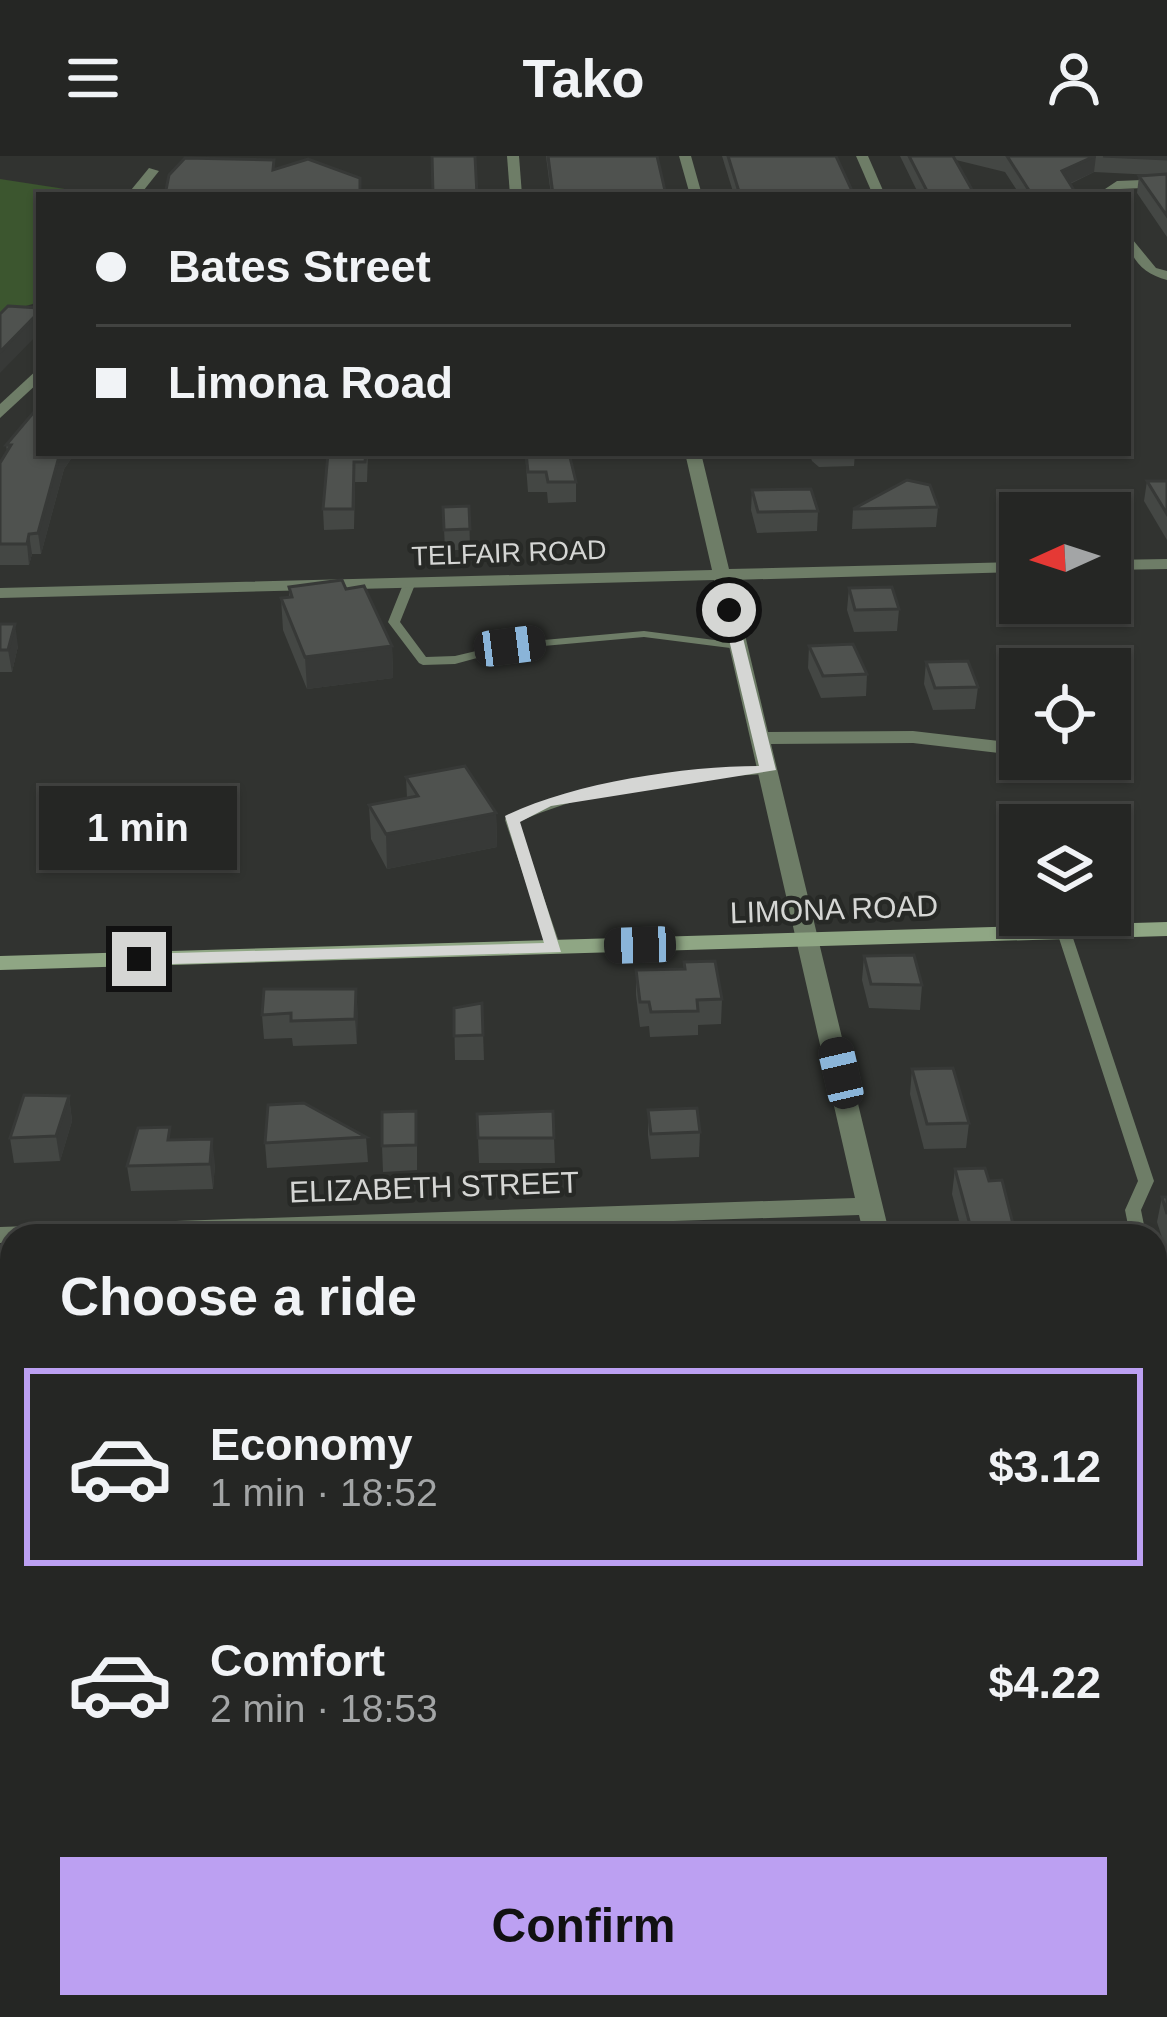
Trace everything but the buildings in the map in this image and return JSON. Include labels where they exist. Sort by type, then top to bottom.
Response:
[{"type":"street","points":[[513,156],[516,192]]},
{"type":"street","points":[[685,156],[695,192]]},
{"type":"street","points":[[862,156],[878,192]]},
{"type":"street","points":[[136,192],[153,171]]},
{"type":"street","points":[[1106,192],[1117,185],[1167,183]]},
{"type":"street","points":[[1131,242],[1151,271],[1167,276]]},
{"type":"street","points":[[0,412],[36,377]]},
{"type":"street","points":[[694,456],[875,1224]]},
{"type":"street","points":[[1131,565],[1167,564]]},
{"type":"street","name":"TELFAIR ROAD","points":[[0,593],[999,567]]},
{"type":"street","points":[[760,738],[913,736],[999,746]]},
{"type":"street","name":"LIMONA ROAD","points":[[1131,930],[1167,929]]},
{"type":"street","name":"LIMONA ROAD","points":[[0,963],[999,934]]},
{"type":"street","name":"ELIZABETH STREET","points":[[330,1224],[871,1206]]},
{"type":"lane","points":[[410,582],[394,622],[423,661],[455,660],[510,646],[644,634],[738,646]]},
{"type":"lane","points":[[554,948],[511,820],[546,802],[724,771],[768,770]]},
{"type":"lane","points":[[1065,936],[1146,1181],[1133,1210],[1136,1224]]},
{"type":"green space","points":[[0,179],[84,192],[36,192],[36,303],[0,314]]},
{"type":"route","points":[[139,959],[554,948],[511,820],[546,802],[724,771],[768,770],[729,610]]}]
